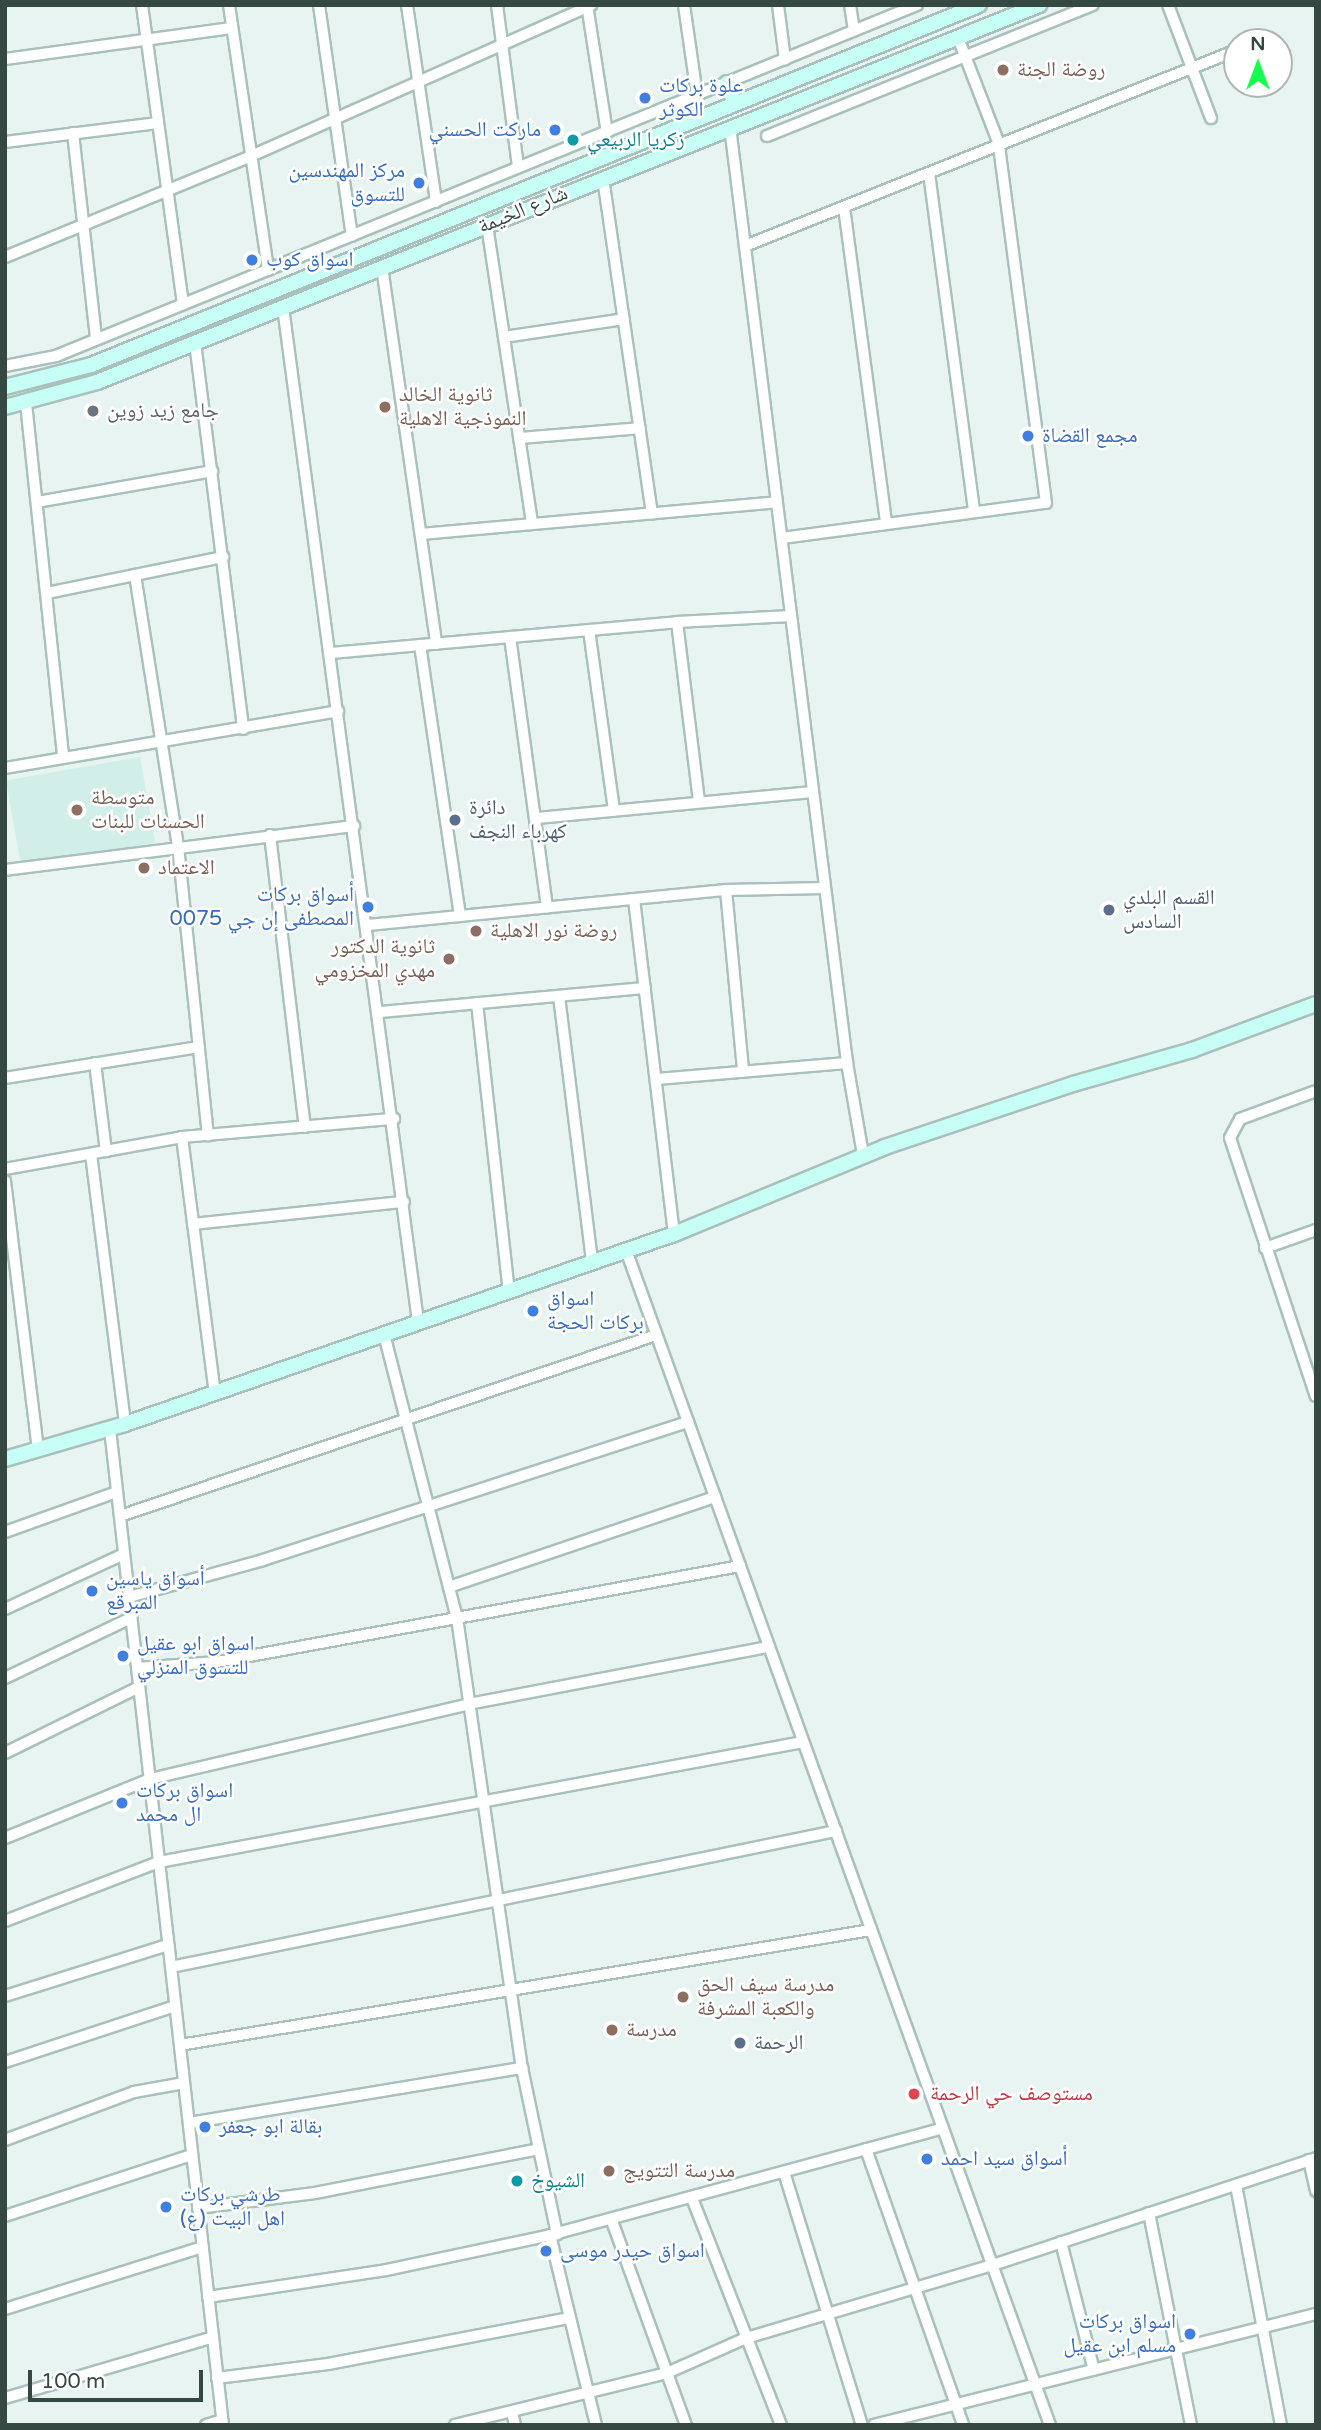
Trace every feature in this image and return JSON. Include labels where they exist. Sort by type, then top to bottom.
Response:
[{"type":"street","points":[[142,5],[184,304]]},
{"type":"street","points":[[229,5],[268,270]]},
{"type":"street","points":[[319,5],[352,236]]},
{"type":"street","points":[[407,5],[436,202]]},
{"type":"street","points":[[497,5],[518,167]]},
{"type":"street","points":[[684,5],[697,96]]},
{"type":"street","points":[[778,5],[785,60]]},
{"type":"street","points":[[850,5],[854,31]]},
{"type":"street","points":[[5,366],[55,356],[917,5]]},
{"type":"street","name":"شارع الخيمة","points":[[5,387],[91,365],[979,5]]},
{"type":"street","name":"شارع الخيمة","points":[[5,407],[97,382],[1039,5]]},
{"type":"street","points":[[767,136],[1093,5]]},
{"type":"street","points":[[1168,5],[1211,118]]},
{"type":"street","points":[[5,257],[251,156],[502,41],[588,6],[607,132]]},
{"type":"street","points":[[5,59],[232,28]]},
{"type":"street","points":[[782,538],[1046,503],[999,144],[958,38]]},
{"type":"street","points":[[745,246],[1223,56]]},
{"type":"street","points":[[727,83],[735,104]]},
{"type":"street","points":[[5,142],[158,123]]},
{"type":"street","points":[[730,127],[847,1063],[863,1154]]},
{"type":"street","points":[[73,133],[86,225],[96,339]]},
{"type":"street","points":[[612,154],[585,171],[585,178],[598,180],[624,319],[652,513]]},
{"type":"street","points":[[929,173],[974,512]]},
{"type":"street","points":[[509,216],[543,195],[542,188],[534,186]]},
{"type":"street","points":[[844,207],[886,523]]},
{"type":"street","points":[[487,225],[532,524]]},
{"type":"street","points":[[382,267],[436,644]]},
{"type":"street","points":[[283,307],[380,1012],[418,1322]]},
{"type":"street","points":[[504,337],[624,319]]},
{"type":"street","points":[[195,342],[243,729]]},
{"type":"street","points":[[26,403],[63,758]]},
{"type":"street","points":[[519,438],[640,428]]},
{"type":"street","points":[[37,502],[212,471]]},
{"type":"street","points":[[421,534],[777,502]]},
{"type":"street","points":[[47,593],[223,557]]},
{"type":"street","points":[[135,575],[178,846],[208,1135]]},
{"type":"street","points":[[331,653],[677,622],[790,616]]},
{"type":"street","points":[[677,622],[699,802]]},
{"type":"street","points":[[589,630],[614,810]]},
{"type":"street","points":[[510,637],[537,818],[547,908]]},
{"type":"street","points":[[421,645],[460,916]]},
{"type":"street","points":[[5,768],[338,711]]},
{"type":"street","points":[[537,818],[813,792]]},
{"type":"street","points":[[5,870],[178,846],[354,826]]},
{"type":"street","points":[[270,835],[305,1126]]},
{"type":"street","points":[[368,925],[726,890],[825,888]]},
{"type":"street","points":[[726,890],[744,1071]]},
{"type":"street","points":[[634,899],[674,1234]]},
{"type":"street","points":[[380,1012],[645,988]]},
{"type":"street","points":[[559,996],[592,1262]]},
{"type":"street","points":[[477,1003],[509,1291]]},
{"type":"street","points":[[5,1459],[110,1429],[384,1335],[674,1234],[863,1154],[1073,1084],[1192,1051],[1316,1004]]},
{"type":"street","points":[[5,1078],[199,1047]]},
{"type":"street","points":[[95,1063],[106,1151]]},
{"type":"street","points":[[656,1079],[847,1063]]},
{"type":"street","points":[[1316,1091],[1240,1119],[1232,1127],[1233,1153],[1312,1375],[1316,1396]]},
{"type":"street","points":[[5,1169],[183,1137],[394,1119]]},
{"type":"street","points":[[183,1137],[215,1393]]},
{"type":"street","points":[[90,1154],[125,1424]]},
{"type":"street","points":[[5,1181],[38,1450]]},
{"type":"street","points":[[193,1224],[404,1202]]},
{"type":"street","points":[[1265,1248],[1316,1230]]},
{"type":"street","points":[[626,1250],[1050,2425]]},
{"type":"street","points":[[384,1335],[457,1618],[486,1801],[496,1900],[522,2068],[540,2149],[570,2318],[596,2425]]},
{"type":"street","points":[[120,1516],[656,1335]]},
{"type":"street","points":[[129,1597],[428,1506],[688,1422]]},
{"type":"street","points":[[110,1429],[223,2423],[206,2425]]},
{"type":"street","points":[[5,1532],[117,1492]]},
{"type":"street","points":[[449,1587],[715,1497]]},
{"type":"street","points":[[5,1609],[124,1553]]},
{"type":"street","points":[[137,1668],[218,1662],[740,1566]]},
{"type":"street","points":[[5,1678],[131,1619]]},
{"type":"street","points":[[5,1838],[150,1779],[469,1704],[769,1647]]},
{"type":"street","points":[[5,1753],[139,1687]]},
{"type":"street","points":[[5,1921],[159,1862],[803,1742]]},
{"type":"street","points":[[171,1966],[836,1831]]},
{"type":"street","points":[[180,2045],[872,1930]]},
{"type":"street","points":[[5,1996],[168,1945]]},
{"type":"street","points":[[5,2062],[175,2006]]},
{"type":"street","points":[[189,2123],[522,2068]]},
{"type":"street","points":[[5,2140],[134,2092],[184,2083]]},
{"type":"street","points":[[208,2297],[386,2270],[612,2221],[943,2128]]},
{"type":"street","points":[[198,2208],[315,2193],[540,2149]]},
{"type":"street","points":[[866,2149],[963,2425]]},
{"type":"street","points":[[5,2216],[192,2155]]},
{"type":"street","points":[[455,2425],[587,2395],[667,2372],[746,2338],[993,2265],[1312,2159],[1316,2191]]},
{"type":"street","points":[[784,2172],[831,2311],[862,2425]]},
{"type":"street","points":[[1236,2185],[1282,2425]]},
{"type":"street","points":[[692,2198],[781,2425]]},
{"type":"street","points":[[1149,2213],[1191,2425]]},
{"type":"street","points":[[612,2221],[686,2425]]},
{"type":"street","points":[[1061,2242],[1093,2367]]},
{"type":"street","points":[[5,2309],[202,2247]]},
{"type":"street","points":[[874,2425],[1034,2381],[1316,2314]]},
{"type":"street","points":[[218,2378],[328,2364],[570,2318]]},
{"type":"street","points":[[5,2398],[213,2337]]},
{"type":"street","points":[[512,2412],[515,2425]]},
{"type":"shaded area","name":"متوسطة الحسنات للبنات","points":[[140,757],[155,843],[21,866],[6,781]]},
{"type":"place","name":"روضة الجنة","points":[[1003,70]]},
{"type":"place","name":"علوة بركات الكوثر","points":[[645,98]]},
{"type":"place","name":"ماركت الحسني","points":[[555,130]]},
{"type":"place","name":"زكريا الربيعي","points":[[573,140]]},
{"type":"place","name":"مركز المهندسين للتسوق","points":[[419,183]]},
{"type":"place","name":"اسواق كوب","points":[[252,260]]},
{"type":"place","name":"ثانوية الخالد النموذجية الاهلية","points":[[385,407]]},
{"type":"place","name":"جامع زيد زوين","points":[[93,411]]},
{"type":"place","name":"مجمع القضاة","points":[[1028,436]]},
{"type":"place","name":"متوسطة الحسنات للبنات","points":[[77,810]]},
{"type":"place","name":"دائرة كهرباء النجف","points":[[455,820]]},
{"type":"place","name":"الاعتماد","points":[[144,868]]},
{"type":"place","name":"أسواق بركات المصطفی إن جي 0075","points":[[368,907]]},
{"type":"place","name":"القسم البلدي السادس","points":[[1109,910]]},
{"type":"place","name":"روضة نور الاهلية","points":[[476,931]]},
{"type":"place","name":"ثانوية الدكتور مهدي المخزومي","points":[[449,959]]},
{"type":"place","name":"اسواق بركات الحجة","points":[[533,1311]]},
{"type":"place","name":"أسواق ياسين المبرقع","points":[[92,1591]]},
{"type":"place","name":"اسواق ابو عقيل للتسوق المنزلي","points":[[123,1656]]},
{"type":"place","name":"اسواق بركات ال محمد","points":[[122,1803]]},
{"type":"place","name":"مدرسة سيف الحق والكعبة المشرفة","points":[[683,1997]]},
{"type":"place","name":"مدرسة","points":[[612,2030]]},
{"type":"place","name":"الرحمة","points":[[740,2043]]},
{"type":"place","name":"مستوصف حي الرحمة","points":[[914,2094]]},
{"type":"place","name":"بقالة ابو جعفر","points":[[205,2127]]},
{"type":"place","name":"أسواق سيد احمد","points":[[927,2159]]},
{"type":"place","name":"مدرسة التتويج","points":[[609,2171]]},
{"type":"place","name":"الشيوخ","points":[[517,2181]]},
{"type":"place","name":"طرشي بركات اهل البيت (ع)","points":[[166,2207]]},
{"type":"place","name":"اسواق حيدر موسى","points":[[546,2251]]},
{"type":"place","name":"اسواق بركات مسلم ابن عقيل","points":[[1190,2334]]}]
